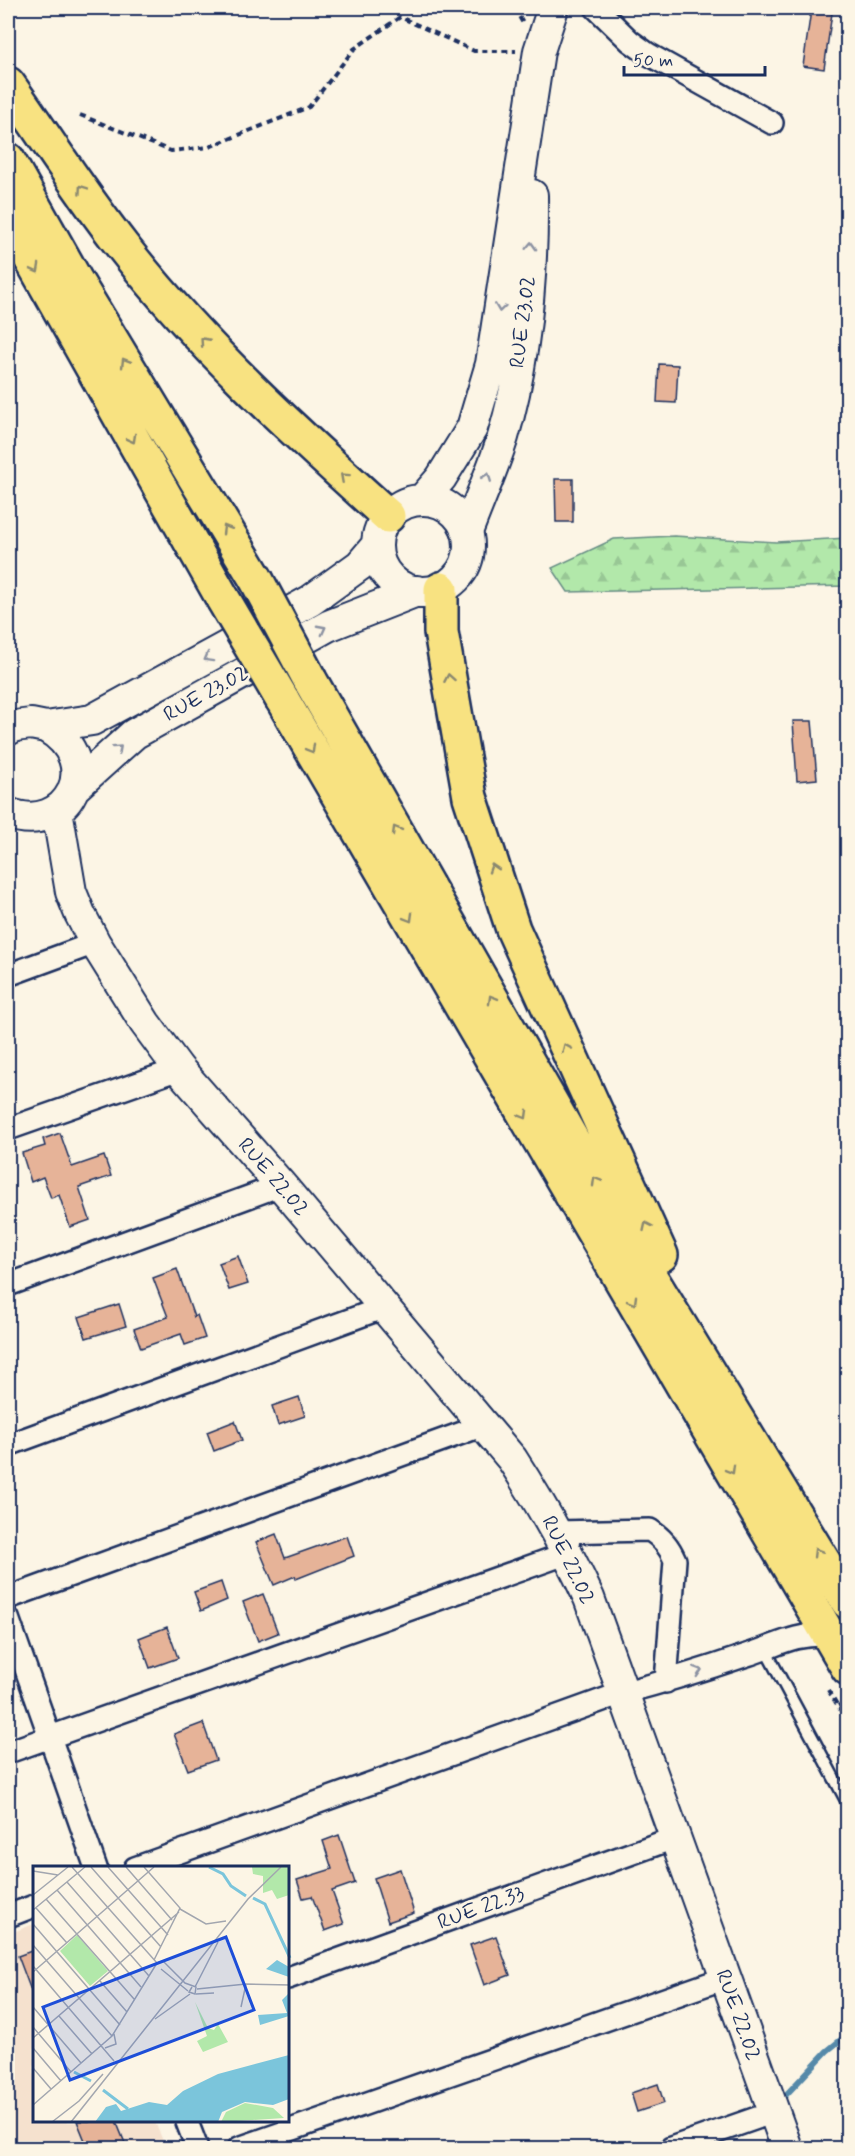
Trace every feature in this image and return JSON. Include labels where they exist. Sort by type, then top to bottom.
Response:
[{"type":"main road","points":[[8,84],[123,248],[208,345],[322,456],[382,530]]},
{"type":"main road","points":[[8,160],[76,281],[256,579],[310,680],[645,1268],[848,1602]]},
{"type":"main road","points":[[8,218],[223,599],[827,1635],[838,1679]]},
{"type":"main road","points":[[429,590],[441,632],[470,797],[513,929],[733,1412]]},
{"type":"street","name":"RUE 23.02","points":[[46,727],[92,720],[310,601],[360,565],[399,506],[414,500],[422,500],[441,478],[472,428],[491,364],[539,51],[553,8]]},
{"type":"street","points":[[596,8],[630,41],[648,54],[772,123]]},
{"type":"street","name":"RUE 23.02","points":[[16,815],[45,816],[134,734],[328,626],[453,581],[463,569],[468,555],[467,532],[502,437],[520,361],[529,309],[532,218],[531,105]]},
{"type":"street","points":[[422,500],[444,504],[457,513],[467,532]]},
{"type":"street","points":[[382,530],[380,560],[387,574],[398,584],[429,590]]},
{"type":"street","name":"RUE 23.02","points":[[8,730],[15,726],[31,724],[46,727],[60,735],[70,747],[76,767],[66,799],[71,892]]},
{"type":"street","name":"RUE 23.02","points":[[16,815],[71,892],[95,943],[145,1023],[179,1069]]},
{"type":"street","points":[[8,975],[95,943]]},
{"type":"street","points":[[8,1128],[179,1069]]},
{"type":"street","name":"RUE 22.02","points":[[179,1069],[281,1185],[512,1459],[562,1542],[589,1598],[788,2148]]},
{"type":"street","points":[[8,1285],[281,1185]]},
{"type":"street","points":[[8,1445],[385,1307]]},
{"type":"street","points":[[8,1598],[484,1425]]},
{"type":"street","points":[[8,1752],[562,1542],[650,1530],[662,1538],[675,1560],[666,1682]]},
{"type":"street","points":[[8,1618],[95,1866]]},
{"type":"street","points":[[141,1866],[622,1693],[666,1682],[765,1649],[787,1639],[806,1635],[827,1635]]},
{"type":"street","name":"RUE 22.33","points":[[290,1977],[674,1838]]},
{"type":"street","points":[[8,1916],[33,1905]]},
{"type":"street","points":[[239,2148],[725,1978]]},
{"type":"street","points":[[671,2148],[774,2112]]},
{"type":"street","points":[[188,2123],[197,2148]]},
{"type":"lane","points":[[765,1649],[848,1804]]},
{"type":"path","points":[[80,115],[171,151],[209,147],[309,107],[354,49],[400,17],[474,51],[539,51]]},
{"type":"path","points":[[838,1679],[838,1706],[848,1722]]},
{"type":"path","points":[[838,1706],[848,1701]]},
{"type":"shaded area","points":[[33,1924],[33,2123],[155,2123],[166,2148],[8,2148],[8,1934]]},
{"type":"green space","points":[[674,536],[776,542],[847,538],[847,586],[568,592],[552,568],[614,539]]},
{"type":"building","points":[[811,10],[832,13],[824,69],[803,66]]},
{"type":"building","points":[[659,364],[678,365],[676,403],[657,402]]},
{"type":"building","points":[[555,479],[573,479],[573,522],[556,522]]},
{"type":"building","points":[[793,721],[812,721],[817,779],[797,781]]},
{"type":"building","points":[[60,1133],[72,1167],[104,1156],[111,1176],[79,1187],[90,1220],[70,1227],[59,1195],[51,1198],[43,1177],[31,1182],[22,1153],[45,1146],[43,1139]]},
{"type":"building","points":[[238,1256],[248,1284],[229,1290],[219,1263]]},
{"type":"building","points":[[177,1269],[194,1317],[197,1315],[205,1338],[185,1345],[181,1334],[141,1348],[134,1329],[168,1317],[153,1278]]},
{"type":"building","points":[[119,1304],[126,1326],[86,1338],[79,1317]]},
{"type":"building","points":[[299,1397],[305,1416],[278,1425],[272,1406]]},
{"type":"building","points":[[235,1421],[242,1440],[214,1451],[207,1432]]},
{"type":"building","points":[[276,1534],[285,1558],[347,1536],[354,1556],[296,1579],[295,1576],[274,1585],[256,1542]]},
{"type":"building","points":[[221,1582],[227,1600],[201,1611],[194,1592]]},
{"type":"building","points":[[263,1594],[278,1633],[258,1641],[243,1602]]},
{"type":"building","points":[[167,1627],[178,1658],[150,1668],[139,1638]]},
{"type":"building","points":[[203,1723],[216,1760],[188,1770],[174,1734]]},
{"type":"building","points":[[339,1835],[355,1883],[332,1891],[344,1924],[325,1931],[312,1896],[303,1898],[297,1880],[332,1869],[323,1841]]},
{"type":"building","points":[[400,1869],[414,1913],[388,1922],[374,1878]]},
{"type":"building","points":[[496,1936],[510,1975],[484,1985],[470,1945]]},
{"type":"building","points":[[33,1950],[33,1996],[18,1956]]},
{"type":"building","points":[[658,2084],[664,2103],[637,2112],[631,2093]]},
{"type":"building","points":[[78,2123],[117,2123],[127,2148],[88,2148]]},
{"type":"waterway","points":[[783,2098],[827,2051],[848,2034]]}]
